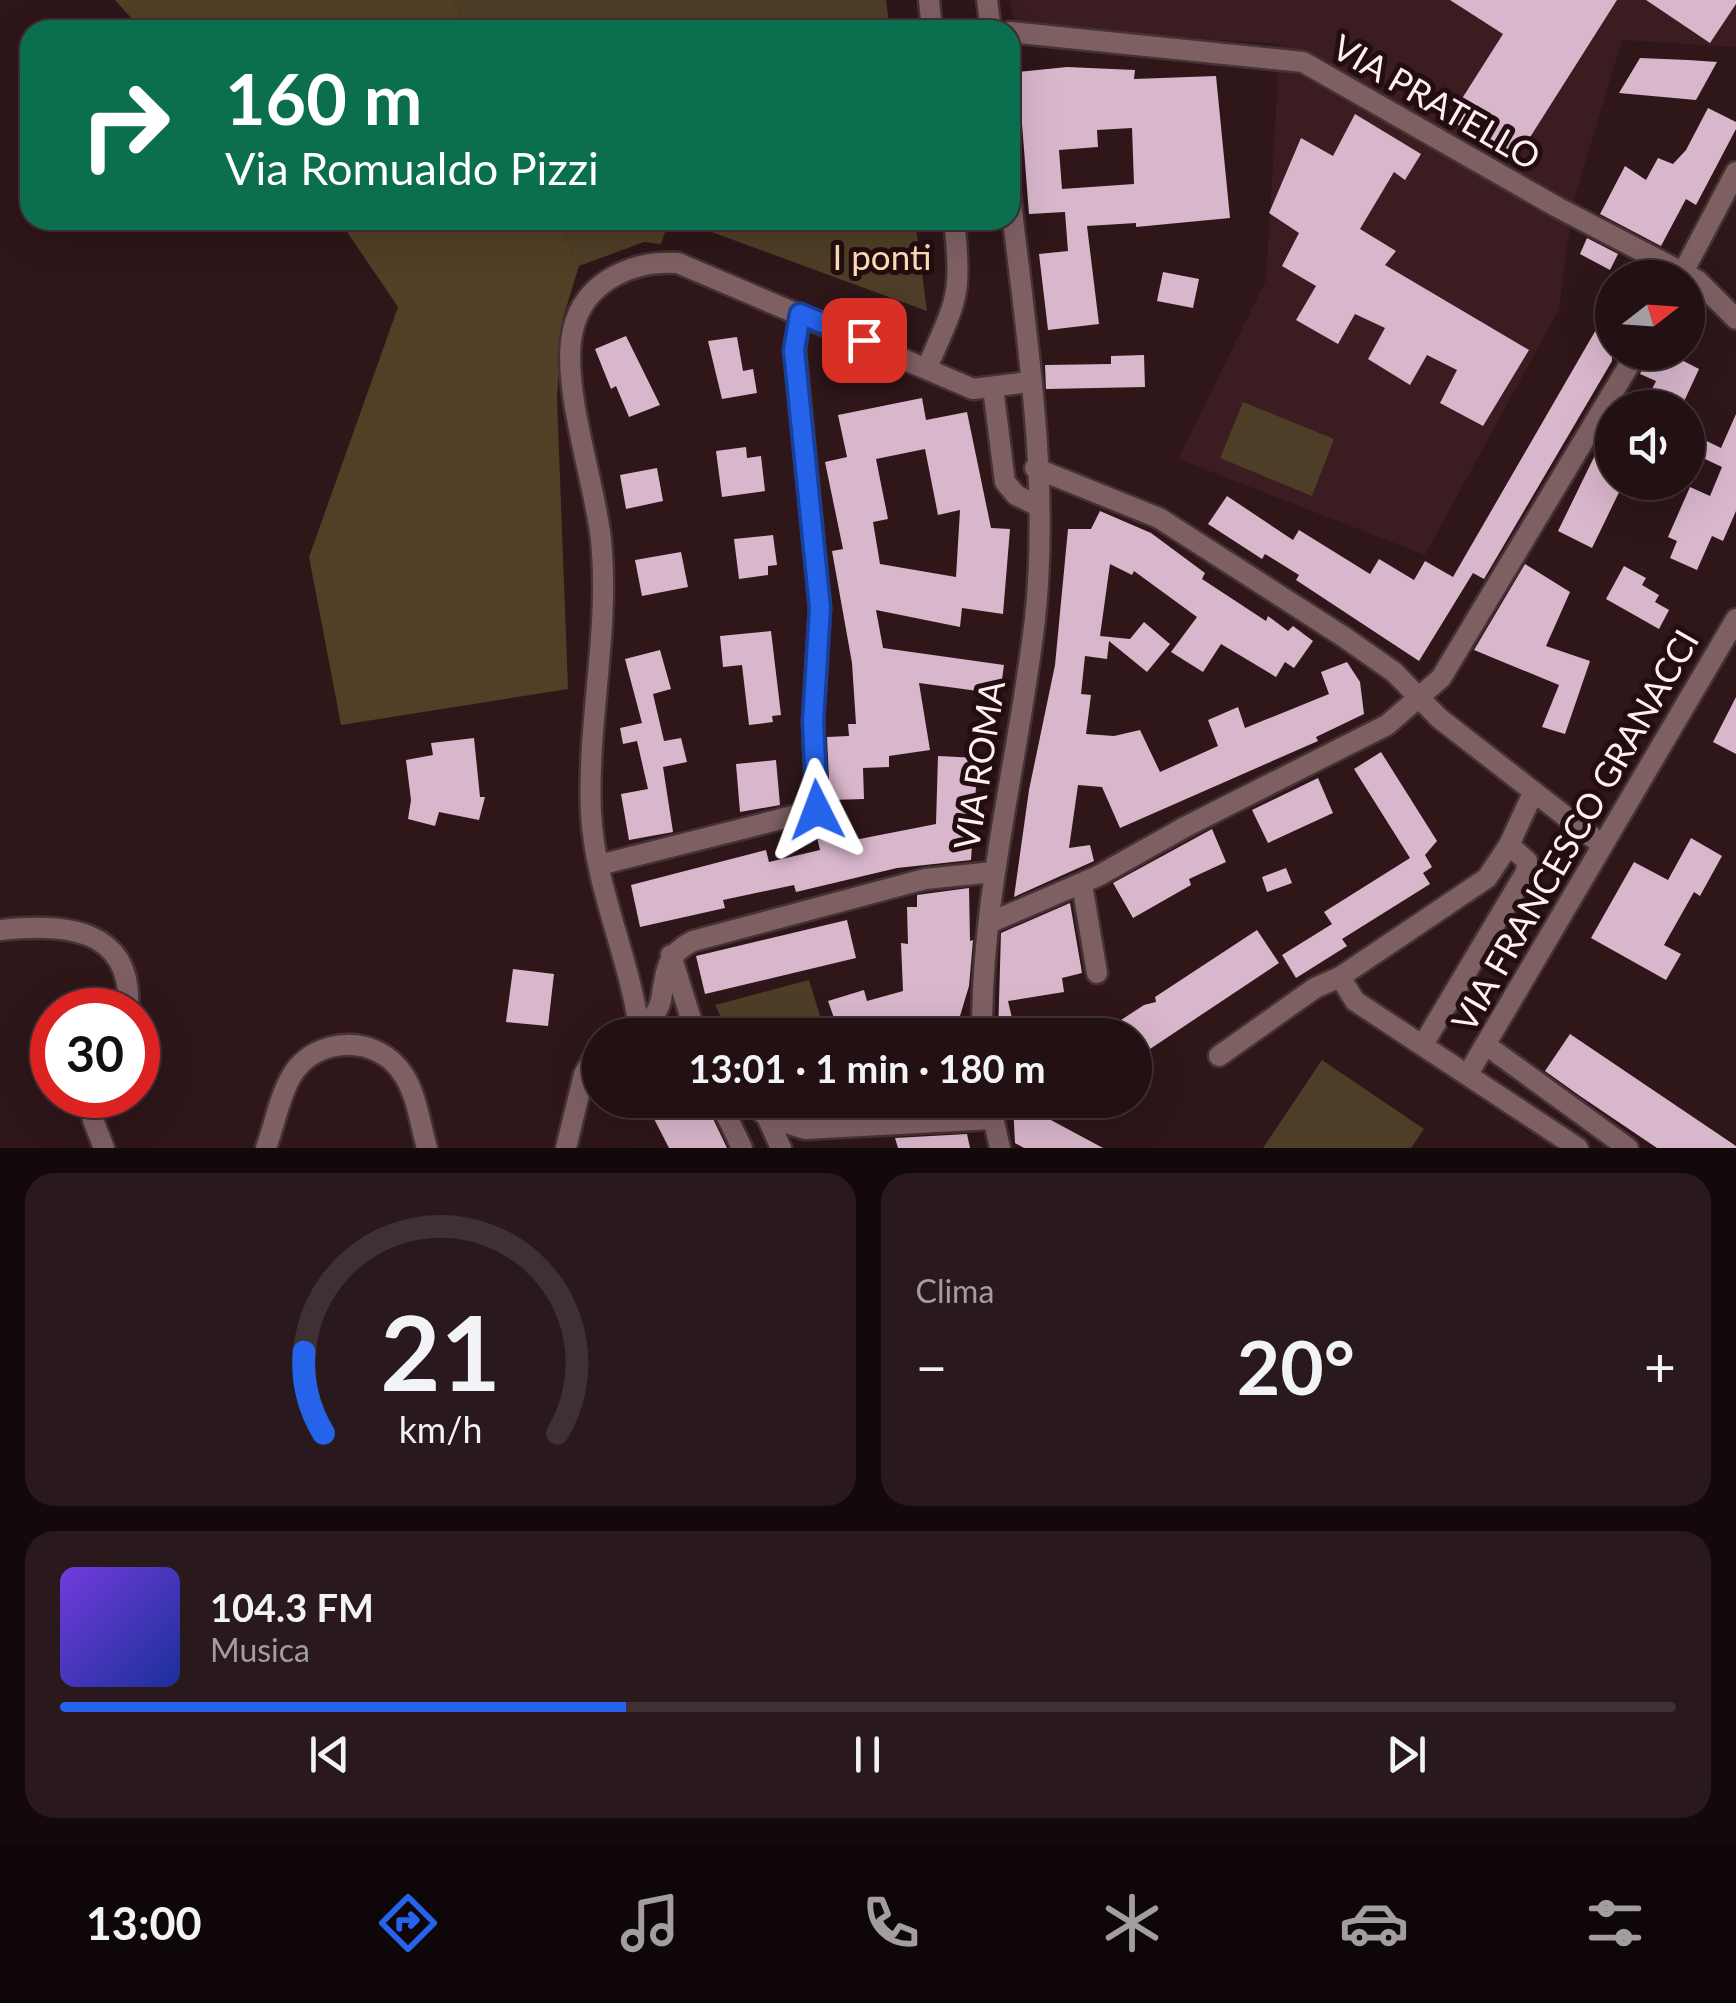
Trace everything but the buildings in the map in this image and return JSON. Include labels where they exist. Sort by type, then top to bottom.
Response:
[{"type":"street","name":"VIA PRATELLO","points":[[1020,33],[1303,62],[1654,260]]},
{"type":"street","points":[[1689,260],[1736,172]]},
{"type":"street","points":[[927,368],[956,303],[959,279],[955,230]]},
{"type":"street","name":"VIA ROMA","points":[[983,1018],[994,872],[1034,622],[1038,506],[1014,230]]},
{"type":"street","points":[[637,1018],[599,865],[591,796],[604,586],[601,536],[572,373],[573,328],[580,310],[603,283],[620,272],[661,262],[691,267],[973,389],[1030,382]]},
{"type":"street","name":"VIA PRATELLO","points":[[1705,289],[1736,319]]},
{"type":"street","points":[[599,865],[817,810],[813,721],[820,608],[794,350],[800,314]]},
{"type":"street","points":[[989,923],[1082,884],[1387,725],[1422,699],[1441,678],[1626,370]]},
{"type":"street","points":[[993,388],[1005,482],[1016,495],[1038,506]]},
{"type":"street","points":[[1035,468],[1178,530],[1394,672],[1439,718],[1601,844]]},
{"type":"street","name":"VIA FRANCESCO GRANACCI","points":[[1468,1074],[1735,622]]},
{"type":"street","points":[[1219,1056],[1315,988],[1340,977],[1477,886],[1509,845],[1532,793]]},
{"type":"street","points":[[1424,1043],[1526,872],[1527,861],[1509,845]]},
{"type":"street","points":[[652,1018],[661,1003],[662,977],[672,955],[694,940],[926,879],[994,872]]},
{"type":"street","points":[[1082,884],[1097,973]]},
{"type":"street","points":[[0,930],[56,925],[84,932],[114,957],[125,988]]},
{"type":"street","points":[[672,955],[691,1018]]},
{"type":"street","points":[[1340,977],[1356,1001],[1578,1148]]},
{"type":"street","points":[[266,1148],[285,1091],[300,1064],[318,1051],[346,1044],[372,1049],[400,1069],[412,1094],[427,1148]]},
{"type":"street","points":[[1486,1046],[1628,1148]]},
{"type":"street","points":[[566,1148],[582,1082]]},
{"type":"street","points":[[95,1118],[96,1134],[104,1148]]},
{"type":"street","points":[[728,1118],[742,1148]]},
{"type":"street","points":[[767,1118],[781,1148]]},
{"type":"street","points":[[769,1118],[786,1126],[827,1130],[921,1118]]},
{"type":"street","points":[[993,1118],[1000,1148]]},
{"type":"shaded area","points":[[115,0],[453,0],[463,20],[133,20]]},
{"type":"shaded area","points":[[1010,0],[1736,0],[1736,47],[1622,40],[1573,203],[1559,309],[1425,555],[1178,459],[1266,280],[1280,44],[1020,27],[1020,20],[1014,20]]},
{"type":"shaded area","points":[[346,230],[562,230],[579,266],[563,318],[557,398],[568,689],[341,725],[309,557],[398,307]]},
{"type":"green space","points":[[453,0],[886,0],[889,20],[463,20]]},
{"type":"green space","points":[[562,230],[666,230],[661,244],[644,242],[579,266]]},
{"type":"green space","name":"I ponti","points":[[706,230],[916,230],[927,311]]},
{"type":"green space","points":[[1243,402],[1334,439],[1312,496],[1220,458]]},
{"type":"green space","points":[[809,980],[821,1018],[722,1018],[715,1005]]},
{"type":"green space","points":[[1322,1060],[1424,1129],[1411,1148],[1263,1148]]},
{"type":"route","points":[[817,810],[813,721],[820,608],[794,350],[800,314],[864,340]]}]
